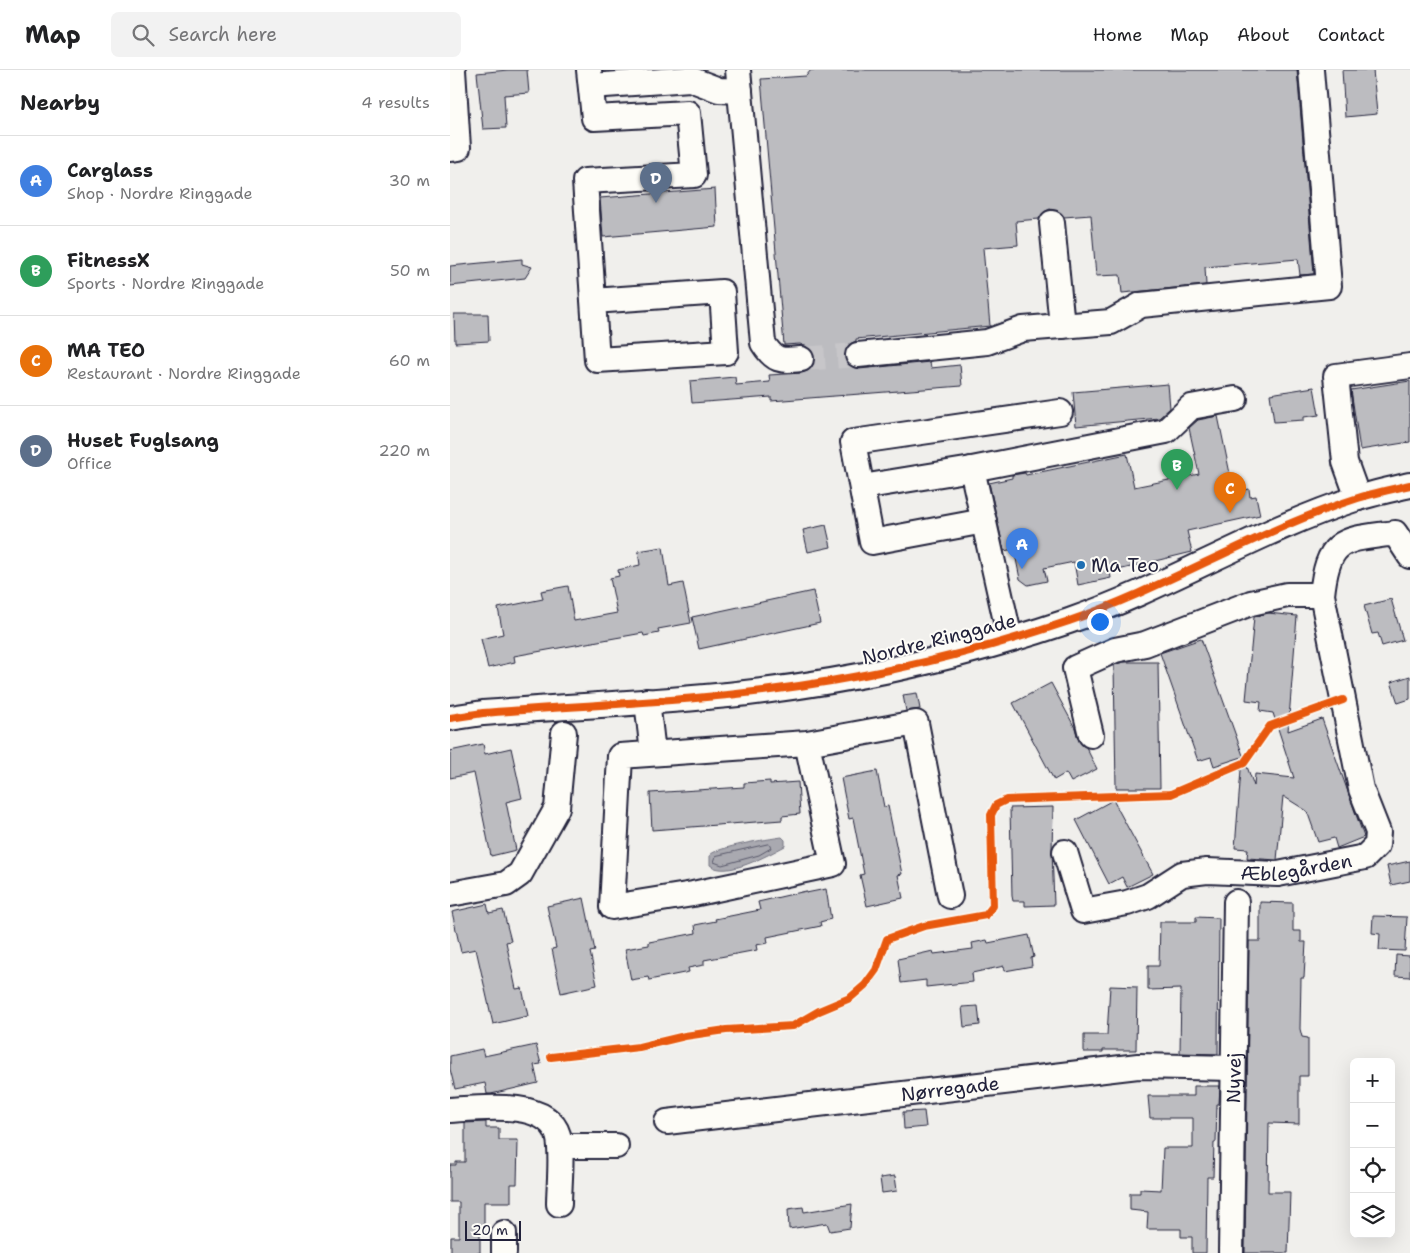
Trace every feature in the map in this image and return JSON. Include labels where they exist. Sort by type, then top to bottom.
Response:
[{"type":"street","points":[[450,149],[458,148],[453,70]]},
{"type":"street","points":[[858,355],[986,342],[1023,329],[1111,322],[1141,305],[1329,286],[1311,70]]},
{"type":"street","points":[[593,300],[722,292],[726,352],[597,360],[585,181],[694,175],[688,113],[594,118],[590,78],[690,79],[718,90],[739,80],[763,343],[771,356],[784,361],[801,359]]},
{"type":"street","points":[[1052,223],[1062,326]]},
{"type":"street","points":[[1358,498],[1345,462],[1336,376],[1410,366]]},
{"type":"street","points":[[862,487],[972,469],[1166,431],[1191,407],[1235,399]]},
{"type":"street","points":[[984,521],[872,542],[853,442],[1060,412]]},
{"type":"street","points":[[972,469],[1010,639]]},
{"type":"street","name":"Nordre Ringgade","points":[[450,718],[566,706],[760,691],[849,679],[955,656],[1069,621],[1133,597],[1297,522],[1358,498],[1410,485]]},
{"type":"street","name":"Æblegården","points":[[1065,852],[1083,911],[1126,903],[1148,896],[1182,874],[1207,871],[1278,874],[1365,857],[1377,845],[1378,832],[1361,789],[1322,595],[1325,568],[1328,560],[1340,545],[1349,541],[1396,534],[1410,556]]},
{"type":"street","points":[[1091,735],[1075,668],[1115,650],[1145,644],[1251,603],[1287,595],[1322,595]]},
{"type":"street","points":[[647,701],[654,754]]},
{"type":"street","points":[[807,742],[833,864],[693,894],[612,907],[620,756],[807,742],[916,724],[950,896]]},
{"type":"street","points":[[450,894],[506,884],[520,874],[557,808],[564,733]]},
{"type":"street","name":"Nyvej","points":[[1231,1253],[1236,902]]},
{"type":"street","name":"Nørregade","points":[[667,1122],[1138,1066],[1233,1068]]},
{"type":"street","points":[[450,1110],[496,1107],[534,1112],[550,1120],[558,1134],[560,1146],[559,1204]]},
{"type":"street","points":[[560,1146],[616,1146]]},
{"type":"water","points":[[782,837],[785,840],[785,846],[747,864],[726,869],[717,869],[710,865],[710,855],[722,849]]},
{"type":"building","points":[[527,70],[529,93],[504,95],[506,128],[483,129],[477,73]]},
{"type":"building","points":[[811,70],[1297,70],[1314,274],[1300,275],[1298,259],[1205,267],[1206,285],[1122,293],[1120,275],[1096,276],[1091,215],[1064,217],[1058,211],[1050,209],[1044,212],[1039,219],[1016,221],[1018,245],[983,248],[990,326],[856,339],[845,350],[844,357],[847,363],[859,369],[930,362],[931,368],[960,365],[962,386],[771,401],[771,397],[692,403],[690,381],[735,377],[736,385],[770,382],[769,375],[802,373],[809,370],[814,364],[812,352],[807,347],[800,344],[784,345],[761,79],[806,76]]},
{"type":"building","points":[[1342,70],[1373,70],[1377,114],[1345,117]]},
{"type":"building","points":[[715,189],[717,227],[603,237],[600,198]]},
{"type":"building","points":[[522,259],[522,264],[532,267],[525,278],[450,286],[450,266]]},
{"type":"building","points":[[454,314],[488,314],[489,341],[455,343]]},
{"type":"building","points":[[1410,381],[1410,442],[1360,450],[1351,390]]},
{"type":"building","points":[[1168,384],[1170,408],[1159,418],[1076,426],[1073,392]]},
{"type":"building","points":[[1314,387],[1319,415],[1304,417],[1304,420],[1274,422],[1270,394]]},
{"type":"building","points":[[1218,416],[1234,493],[1249,489],[1250,497],[1256,496],[1260,515],[1187,531],[1192,552],[1110,572],[1111,578],[1078,585],[1074,562],[1044,568],[1047,581],[1028,585],[1020,579],[1014,549],[1004,551],[989,483],[1012,478],[1012,475],[1025,473],[1026,475],[1127,454],[1134,487],[1199,474],[1189,428],[1198,420]]},
{"type":"building","points":[[826,525],[831,547],[808,552],[803,530]]},
{"type":"building","points":[[663,547],[669,586],[683,583],[691,623],[658,629],[659,633],[644,636],[643,633],[514,656],[515,662],[488,668],[481,639],[503,634],[498,608],[543,599],[541,591],[568,586],[574,621],[617,613],[610,578],[619,576],[618,570],[640,565],[638,551]]},
{"type":"building","points":[[813,591],[820,623],[699,649],[692,617]]},
{"type":"building","points":[[1391,599],[1403,640],[1382,646],[1378,633],[1372,634],[1364,606]]},
{"type":"building","points":[[1268,613],[1297,616],[1288,731],[1322,719],[1364,837],[1337,848],[1334,838],[1318,842],[1307,811],[1283,796],[1277,860],[1247,858],[1248,849],[1235,848],[1242,757],[1214,766],[1211,757],[1198,761],[1160,653],[1201,639],[1254,786],[1255,774],[1294,778],[1273,713],[1260,711],[1261,702],[1246,700],[1254,617]]},
{"type":"building","points":[[1123,662],[1158,662],[1160,788],[1116,788],[1114,665]]},
{"type":"building","points":[[1410,676],[1410,699],[1398,703],[1391,682]]},
{"type":"building","points":[[1051,683],[1075,728],[1078,739],[1086,747],[1097,769],[1071,782],[1066,773],[1054,780],[1013,703]]},
{"type":"building","points":[[917,693],[920,709],[906,711],[903,695]]},
{"type":"building","points":[[483,744],[485,754],[511,748],[522,798],[506,802],[516,850],[491,856],[474,773],[450,778],[450,751]]},
{"type":"building","points":[[877,771],[884,807],[888,806],[902,874],[898,875],[903,898],[867,906],[860,875],[864,874],[853,818],[849,819],[841,778]]},
{"type":"building","points":[[770,781],[770,784],[798,782],[800,814],[782,816],[782,820],[652,830],[650,793],[744,787],[744,783]]},
{"type":"building","points":[[1113,800],[1153,874],[1127,887],[1122,877],[1109,884],[1076,820]]},
{"type":"building","points":[[1053,807],[1054,905],[1025,906],[1025,901],[1013,901],[1012,896],[1010,808]]},
{"type":"building","points":[[1410,861],[1410,881],[1391,885],[1387,866]]},
{"type":"building","points":[[826,889],[831,919],[820,922],[821,926],[767,937],[768,943],[756,945],[757,950],[704,960],[704,965],[688,968],[689,972],[649,980],[648,977],[631,980],[625,949],[649,945],[649,942],[696,933],[695,925],[760,910],[758,902],[806,891],[806,893]]},
{"type":"building","points":[[584,898],[595,951],[590,952],[597,985],[561,993],[552,949],[556,948],[547,906]]},
{"type":"building","points":[[1260,902],[1293,903],[1293,931],[1301,931],[1301,942],[1306,942],[1304,978],[1301,978],[1300,1029],[1302,1037],[1308,1038],[1308,1076],[1299,1076],[1299,1124],[1269,1123],[1268,1192],[1290,1192],[1288,1253],[1245,1253],[1249,941],[1260,941]]},
{"type":"building","points":[[487,904],[489,913],[503,910],[511,941],[506,942],[516,989],[522,988],[528,1016],[493,1024],[476,949],[461,952],[452,912]]},
{"type":"building","points":[[1373,916],[1407,917],[1405,951],[1379,950],[1380,934],[1372,933]]},
{"type":"building","points":[[1196,917],[1219,918],[1218,1054],[1180,1053],[1181,989],[1148,990],[1148,966],[1159,966],[1160,922],[1196,922]]},
{"type":"building","points":[[1029,935],[1034,957],[1031,958],[1032,966],[1005,971],[1004,966],[972,973],[973,982],[926,987],[926,980],[901,983],[898,959],[933,951],[934,954],[973,949],[972,943],[987,940],[988,943]]},
{"type":"building","points":[[1396,955],[1410,956],[1410,977],[1395,976]]},
{"type":"building","points":[[1110,986],[1137,987],[1136,1050],[1084,1052],[1084,1035],[1107,1035]]},
{"type":"building","points":[[978,1006],[980,1025],[964,1027],[962,1007]]},
{"type":"building","points":[[536,1045],[541,1064],[534,1065],[538,1083],[491,1094],[487,1094],[485,1083],[455,1089],[450,1069],[450,1056],[482,1049],[484,1056]]},
{"type":"building","points":[[1194,1086],[1220,1086],[1219,1104],[1217,1104],[1216,1142],[1214,1142],[1213,1177],[1207,1177],[1206,1253],[1192,1253],[1192,1237],[1181,1237],[1181,1229],[1147,1229],[1148,1212],[1130,1210],[1130,1193],[1140,1193],[1140,1189],[1161,1190],[1163,1148],[1193,1148],[1193,1118],[1150,1118],[1148,1096],[1194,1096]]},
{"type":"building","points":[[924,1111],[926,1127],[904,1129],[903,1112]]},
{"type":"building","points":[[486,1122],[486,1128],[499,1128],[499,1140],[518,1140],[517,1184],[511,1184],[511,1202],[484,1202],[484,1233],[480,1233],[480,1253],[451,1253],[451,1237],[459,1237],[459,1202],[450,1202],[450,1165],[456,1165],[456,1162],[465,1162],[465,1123]]},
{"type":"building","points":[[895,1176],[897,1191],[882,1193],[880,1178]]},
{"type":"building","points":[[852,1204],[850,1228],[830,1231],[827,1223],[789,1229],[788,1209],[803,1207],[804,1212]]},
{"type":"tunnel","points":[[801,359],[858,355]]},
{"type":"cycle path","points":[[450,718],[483,713],[763,691],[879,672],[956,655],[1069,621],[1142,592],[1321,511],[1358,498],[1410,485]]},
{"type":"cycle path","points":[[551,1057],[639,1047],[685,1036],[726,1030],[793,1026],[819,1011],[850,998],[865,985],[876,970],[887,939],[924,926],[986,915],[993,906],[991,815],[996,805],[1006,800],[1171,794],[1244,763],[1270,726],[1343,700]]},
{"type":"place","name":"Huset Fuglsang","points":[[656,203]]},
{"type":"place","name":"FitnessX","points":[[1177,490]]},
{"type":"place","name":"MA TEO","points":[[1230,513]]},
{"type":"place","name":"Ma Teo","points":[[1081,565]]},
{"type":"place","name":"Carglass","points":[[1022,569]]}]
